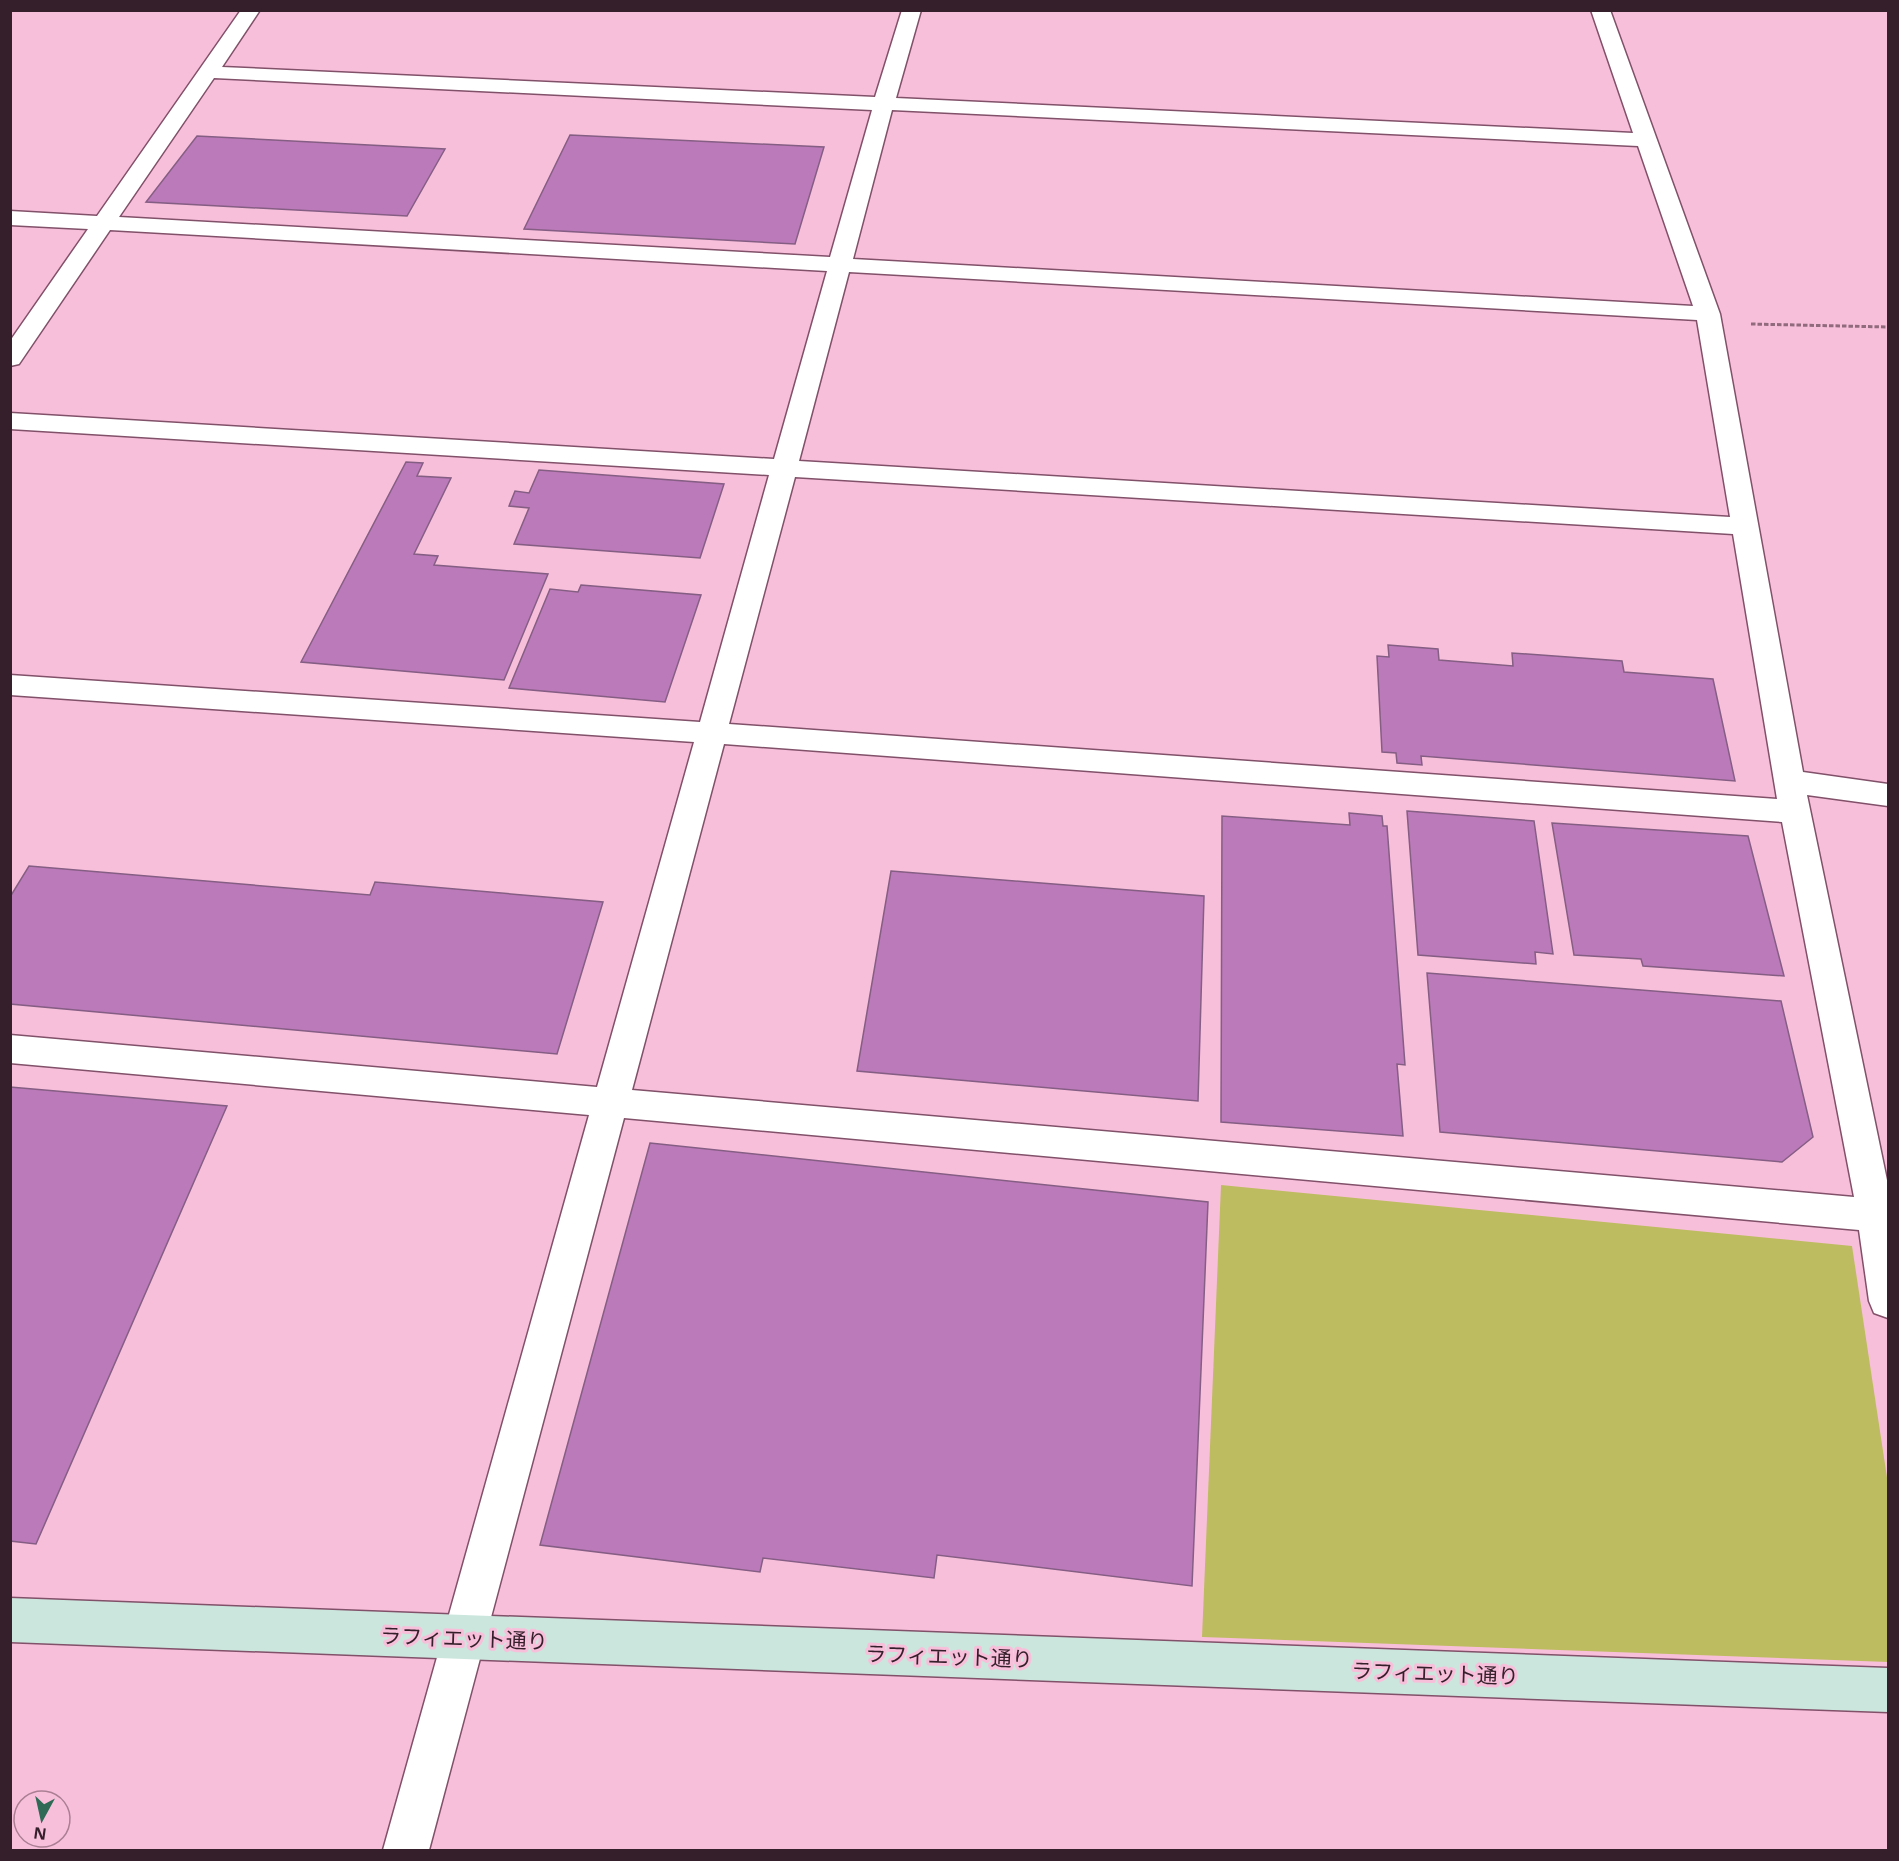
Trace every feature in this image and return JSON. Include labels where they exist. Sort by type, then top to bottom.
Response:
[{"type":"street","points":[[10,359],[251,10]]},
{"type":"street","points":[[405,1851],[884,103],[912,10]]},
{"type":"street","points":[[1600,10],[1709,319],[1743,526],[1792,797],[1876,1215],[1888,1300]]},
{"type":"street","points":[[209,72],[1647,140]]},
{"type":"street","points":[[10,218],[841,264],[1709,319]]},
{"type":"street","points":[[10,421],[1743,526]]},
{"type":"street","points":[[10,685],[712,733],[1792,797],[1888,795]]},
{"type":"street","points":[[10,1049],[1876,1215]]},
{"type":"street","name":"ラフィエット通り","points":[[10,1620],[1888,1689]]},
{"type":"path","points":[[1709,319],[1888,327]]},
{"type":"shaded area","points":[[1221,1185],[1852,1246],[1888,1484],[1888,1662],[1202,1637]]},
{"type":"building","points":[[570,135],[824,147],[795,244],[524,229]]},
{"type":"building","points":[[197,136],[445,149],[407,216],[146,202]]},
{"type":"building","points":[[406,462],[423,463],[417,476],[451,478],[414,554],[438,556],[434,565],[548,574],[504,680],[301,662]]},
{"type":"building","points":[[539,470],[724,484],[700,558],[514,544],[529,508],[509,506],[515,491],[529,493]]},
{"type":"building","points":[[581,585],[701,595],[665,702],[509,688],[550,589],[578,592]]},
{"type":"building","points":[[1388,645],[1438,649],[1439,660],[1513,666],[1512,653],[1622,661],[1624,672],[1713,679],[1735,781],[1421,756],[1422,765],[1397,763],[1396,753],[1382,752],[1377,656],[1389,657]]},
{"type":"building","points":[[1407,811],[1534,821],[1553,954],[1535,952],[1536,964],[1418,955]]},
{"type":"building","points":[[1349,813],[1382,816],[1383,826],[1387,826],[1405,1065],[1397,1064],[1403,1136],[1221,1122],[1222,816],[1350,825]]},
{"type":"building","points":[[1552,823],[1748,836],[1784,976],[1643,966],[1641,959],[1574,955]]},
{"type":"building","points":[[29,866],[370,895],[375,882],[603,902],[557,1054],[10,1004],[10,897]]},
{"type":"building","points":[[891,871],[1204,896],[1198,1101],[857,1071]]},
{"type":"building","points":[[1427,973],[1781,1001],[1813,1137],[1782,1162],[1440,1132]]},
{"type":"building","points":[[10,1087],[227,1106],[36,1544],[10,1541]]},
{"type":"building","points":[[650,1143],[1208,1202],[1192,1586],[937,1555],[934,1578],[763,1558],[760,1572],[540,1545]]}]
